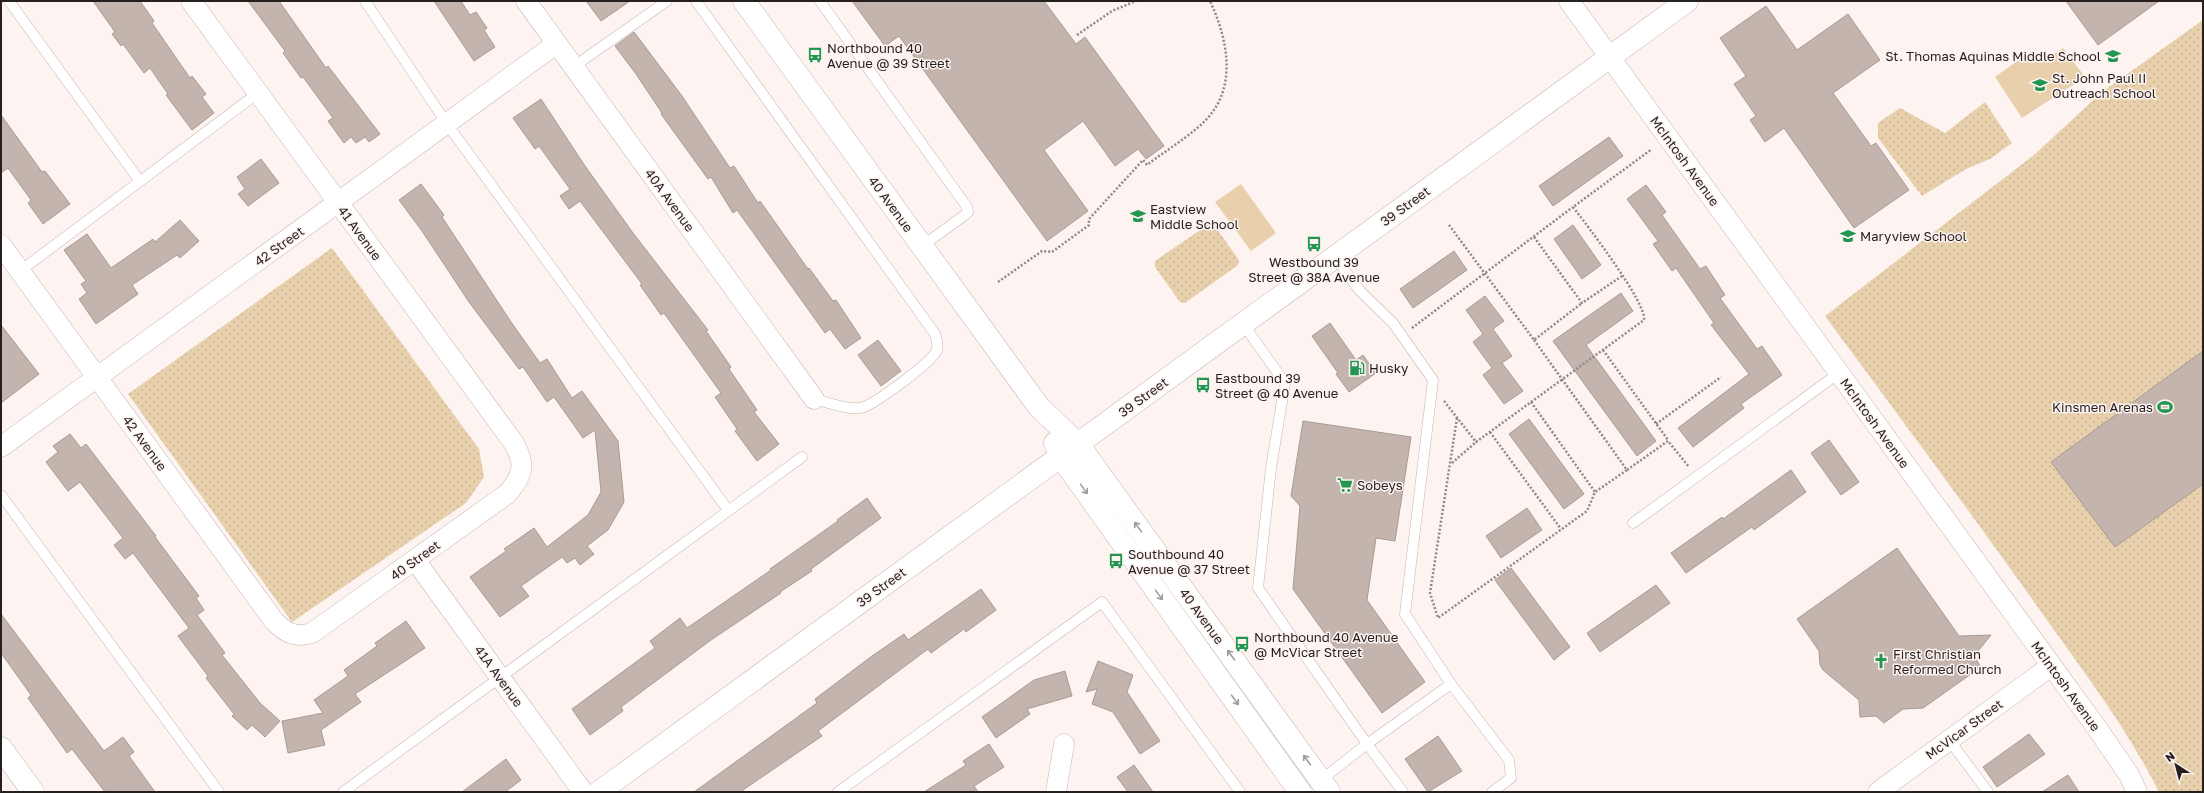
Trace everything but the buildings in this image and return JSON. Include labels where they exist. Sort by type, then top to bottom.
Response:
[{"type":"main road","name":"40 Avenue","points":[[744,1],[1070,450],[1325,786]]},
{"type":"main road","name":"39 Street","points":[[599,792],[1687,1]]},
{"type":"main road","name":"40 Avenue","points":[[1070,450],[1300,792]]},
{"type":"main road","points":[[1,748],[33,792]]},
{"type":"street","name":"41 Avenue","points":[[191,1],[513,442],[522,458],[522,467]]},
{"type":"street","name":"40A Avenue","points":[[526,1],[814,398]]},
{"type":"street","name":"McIntosh Avenue","points":[[1577,4],[1610,57],[2114,752],[2137,792]]},
{"type":"street","name":"42 Street","points":[[1,448],[556,44]]},
{"type":"street","name":"42 Avenue","points":[[1,245],[274,621],[282,630],[294,635]]},
{"type":"street","name":"40 Street","points":[[294,635],[312,633],[507,494],[515,485],[522,467]]},
{"type":"street","name":"41A Avenue","points":[[415,560],[583,792]]},
{"type":"street","name":"McVicar Street","points":[[1878,792],[2051,666]]},
{"type":"street","points":[[1056,792],[1064,744]]},
{"type":"lane","points":[[9,1],[139,180]]},
{"type":"lane","points":[[365,1],[447,124],[728,510]]},
{"type":"lane","points":[[573,67],[667,1]]},
{"type":"lane","points":[[696,1],[935,334],[938,343],[936,350],[929,361],[866,406],[853,408],[814,398]]},
{"type":"lane","points":[[820,1],[967,207],[968,212],[965,215],[922,246]]},
{"type":"lane","points":[[20,270],[139,180],[258,93]]},
{"type":"lane","points":[[1334,257],[1360,291],[1393,323],[1433,380],[1405,614],[1451,684],[1509,760],[1511,778],[1492,792]]},
{"type":"lane","points":[[1243,324],[1286,383],[1273,453],[1258,588],[1403,792]]},
{"type":"lane","points":[[1633,523],[1839,373]]},
{"type":"lane","points":[[343,792],[802,457]]},
{"type":"lane","points":[[1,495],[219,792]]},
{"type":"lane","points":[[838,792],[1102,602],[1240,792]]},
{"type":"lane","points":[[1325,786],[1368,744],[1451,684]]},
{"type":"lane","points":[[1950,740],[1988,792]]},
{"type":"path","points":[[1077,35],[1112,11],[1136,1]]},
{"type":"path","points":[[998,282],[1042,251],[1052,252],[1089,225],[1089,219],[1143,160],[1147,165],[1211,114],[1219,100],[1225,81],[1227,57],[1223,35],[1210,1]]},
{"type":"path","points":[[1402,335],[1654,148]]},
{"type":"path","points":[[1451,463],[1476,442],[1562,378],[1644,320],[1643,310],[1622,276],[1574,207]]},
{"type":"path","points":[[1450,225],[1627,470]]},
{"type":"path","points":[[1534,237],[1582,303]]},
{"type":"path","points":[[1534,340],[1582,303],[1622,276]]},
{"type":"path","points":[[1603,350],[1656,424],[1690,468],[1696,463]]},
{"type":"path","points":[[1656,424],[1721,377]]},
{"type":"path","points":[[1433,386],[1476,442]]},
{"type":"path","points":[[1531,402],[1595,492]]},
{"type":"path","points":[[1457,418],[1430,594],[1438,618],[1586,511],[1595,492],[1668,440]]},
{"type":"path","points":[[1490,432],[1560,529]]},
{"type":"shaded area","points":[[2203,20],[2203,792],[2159,792],[2133,745],[2089,678],[1825,316],[2034,155],[2102,92]]},
{"type":"shaded area","points":[[2063,48],[2085,77],[2022,118],[1995,77],[2031,51],[2041,63]]},
{"type":"shaded area","points":[[1985,102],[2012,143],[1990,159],[1966,169],[1922,196],[1878,138],[1878,123],[1900,108],[1945,133]]},
{"type":"shaded area","points":[[1241,184],[1276,233],[1251,251],[1215,202]]},
{"type":"shaded area","points":[[1209,224],[1214,225],[1239,260],[1238,265],[1185,303],[1180,302],[1155,267],[1155,261]]},
{"type":"shaded area","points":[[332,248],[479,449],[484,477],[466,503],[292,622],[128,394]]},
{"type":"place","name":"Northbound 40 Avenue @ 39 Street","points":[[815,55]]},
{"type":"place","name":"St. Thomas Aquinas Middle School","points":[[2113,56]]},
{"type":"place","name":"St. John Paul II Outreach School","points":[[2040,85]]},
{"type":"place","name":"Eastview Middle School","points":[[1138,216]]},
{"type":"place","name":"Maryview School","points":[[1848,236]]},
{"type":"place","name":"Westbound 39 Street @ 38A Avenue","points":[[1314,244]]},
{"type":"place","name":"Husky","points":[[1357,368]]},
{"type":"place","name":"Eastbound 39 Street @ 40 Avenue","points":[[1203,385]]},
{"type":"place","name":"Kinsmen Arenas","points":[[2165,407]]},
{"type":"place","name":"Sobeys","points":[[1345,485]]},
{"type":"place","name":"Southbound 40 Avenue @ 37 Street","points":[[1116,561]]},
{"type":"place","name":"Northbound 40 Avenue @ McVicar Street","points":[[1242,644]]},
{"type":"place","name":"First Christian Reformed Church","points":[[1881,661]]}]
